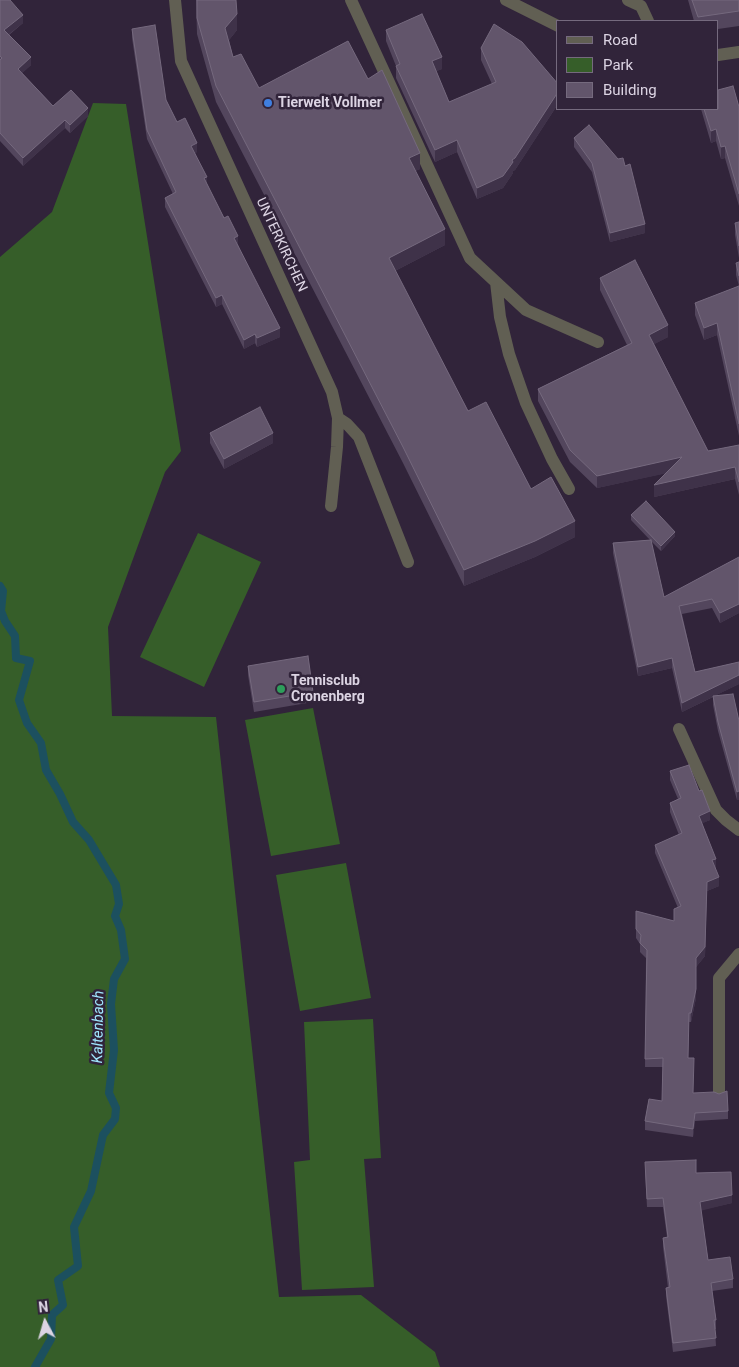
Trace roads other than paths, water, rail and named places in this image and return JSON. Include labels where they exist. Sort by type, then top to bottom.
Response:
[{"type":"street","name":"UNTERKIRCHEN","points":[[175,0],[181,61],[332,392],[338,418],[331,506]]},
{"type":"street","points":[[352,0],[470,258],[526,310],[598,342]]},
{"type":"street","points":[[506,0],[556,25]]},
{"type":"street","points":[[628,0],[641,6],[648,20]]},
{"type":"street","points":[[719,55],[739,52]]},
{"type":"street","points":[[496,282],[500,318],[517,378],[548,451],[569,489]]},
{"type":"street","points":[[338,418],[347,424],[359,437],[408,562]]},
{"type":"street","points":[[679,728],[716,810],[739,830]]},
{"type":"street","points":[[719,1095],[719,978],[739,954]]},
{"type":"waterway","name":"Kaltenbach","points":[[0,586],[3,591],[1,611],[15,636],[16,658],[30,661],[19,700],[27,723],[41,743],[46,770],[73,822],[89,840],[116,885],[119,904],[115,916],[121,930],[125,959],[114,979],[111,1004],[114,1050],[109,1093],[116,1108],[115,1119],[103,1135],[91,1191],[74,1227],[78,1266],[58,1280],[63,1305],[52,1315],[51,1339],[35,1367]]},
{"type":"place","name":"Tierwelt Vollmer","points":[[268,103]]},
{"type":"place","name":"Tennisclub Cronenberg","points":[[281,689]]}]
